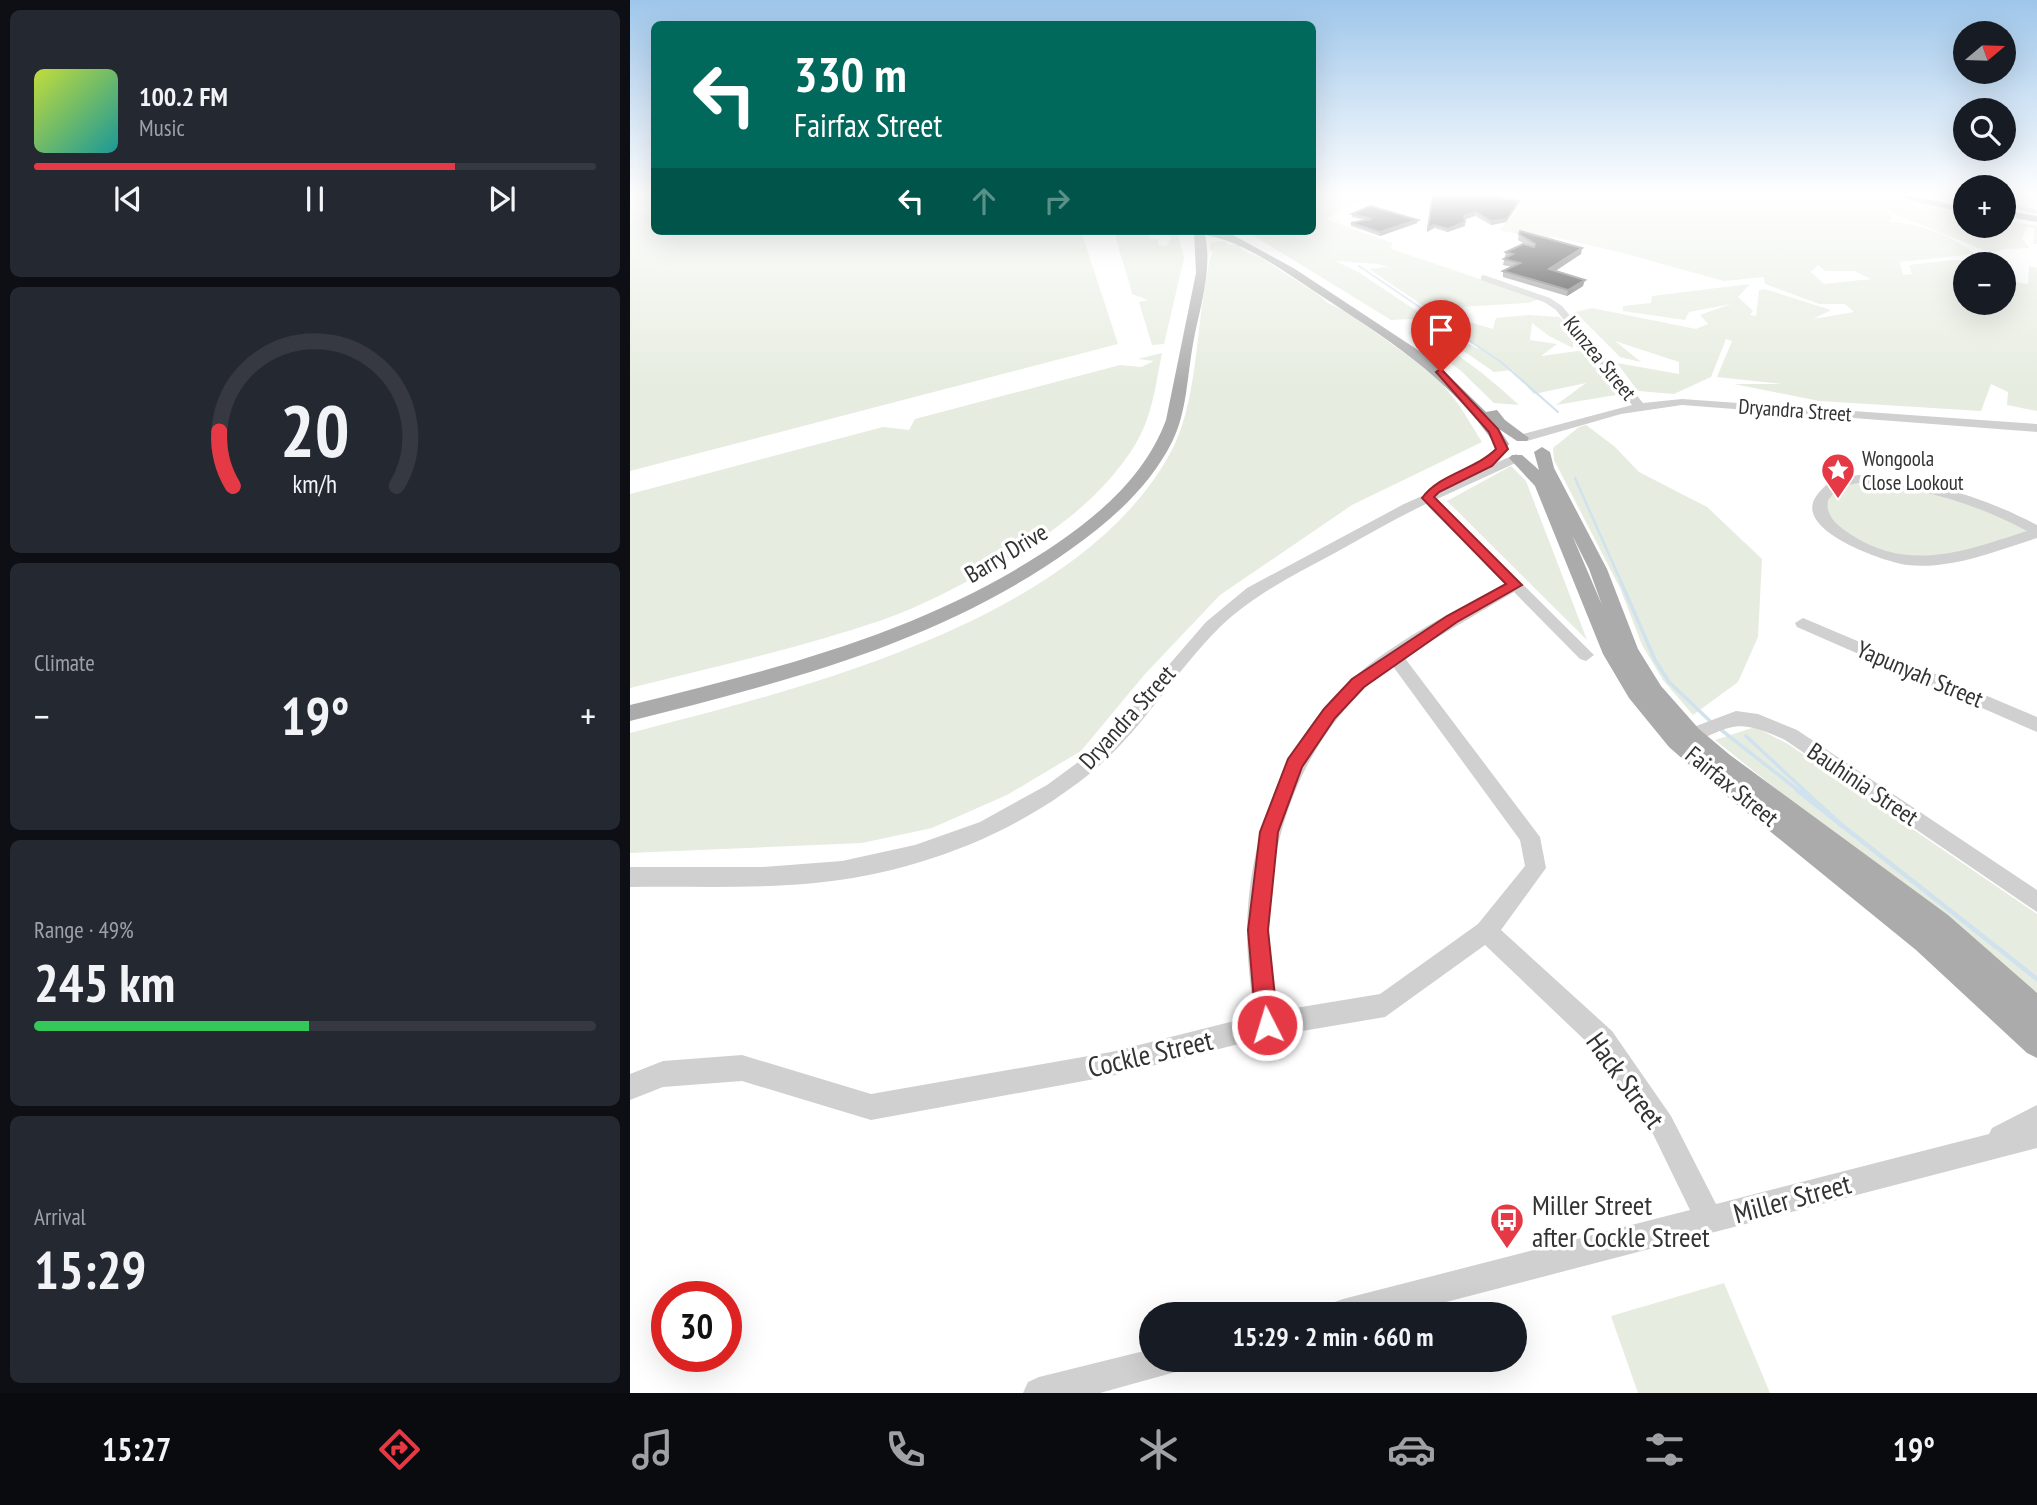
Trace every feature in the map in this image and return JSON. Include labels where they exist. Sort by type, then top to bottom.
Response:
[{"type":"main road","name":"Barry Drive","points":[[630,699],[772,663],[884,628],[951,599],[1013,565],[1052,541],[1096,507],[1130,471],[1148,442],[1159,416],[1192,259]]},
{"type":"main road","name":"Barry Drive","points":[[630,713],[773,677],[885,642],[948,615],[1020,577],[1060,551],[1109,512],[1143,475],[1164,443],[1174,415],[1199,275],[1199,259]]},
{"type":"main road","name":"Fairfax Street","points":[[1274,259],[1426,359],[1514,448],[1543,486],[1613,654],[1636,693],[1699,732],[1710,771],[1926,941],[2037,1043]]},
{"type":"main road","name":"Fairfax Street","points":[[1282,259],[1430,352],[1479,393],[1514,448]]},
{"type":"main road","points":[[1514,448],[1533,458],[1542,450]]},
{"type":"main road","name":"Fairfax Street","points":[[1542,450],[1546,468],[1598,569],[1628,650],[1654,691],[1699,732],[1722,761],[1940,924],[2037,1012]]},
{"type":"street","name":"Kunzea Street","points":[[1484,278],[1547,300],[1559,308],[1639,406]]},
{"type":"street","name":"Dryandra Street","points":[[630,877],[792,875],[841,870],[899,860],[989,827],[1074,776],[1111,743],[1194,642],[1229,608],[1252,592],[1428,498],[1514,448],[1557,428],[1608,412],[1639,406],[1699,403],[2037,428]]},
{"type":"street","points":[[1542,450],[1557,428]]},
{"type":"street","points":[[1857,478],[1882,478],[1908,483],[2005,515],[2037,532],[1953,559],[1909,561],[1857,545],[1830,526],[1819,507],[1825,493],[1837,484],[1857,478]]},
{"type":"street","points":[[1428,498],[1586,655]]},
{"type":"street","points":[[1267,1025],[1258,930],[1269,832],[1294,764],[1330,714],[1358,683],[1452,619],[1515,585]]},
{"type":"street","name":"Yapunyah Street","points":[[1802,623],[2034,721]]},
{"type":"street","name":"Cockle Street","points":[[630,1087],[663,1074],[742,1068],[871,1107],[1111,1064],[1267,1025],[1385,1005],[1486,931],[1536,868],[1530,837],[1395,657]]},
{"type":"street","name":"Bauhinia Street","points":[[1699,732],[1737,715],[1757,718],[1791,735],[2037,902]]},
{"type":"street","name":"Hack Street","points":[[1486,931],[1602,1040],[1662,1125],[1709,1220]]},
{"type":"street","points":[[1977,1150],[2037,1118]]},
{"type":"street","name":"Miller Street","points":[[1390,1302],[2037,1135]]},
{"type":"street","points":[[1053,1391],[1139,1368]]},
{"type":"shaded area","points":[[630,259],[1090,259],[1118,344],[630,471]]},
{"type":"shaded area","points":[[1122,259],[1184,259],[1164,344],[1152,345],[1139,302],[1148,300],[1132,294]]},
{"type":"shaded area","points":[[1211,259],[1263,259],[1328,303],[1347,312],[1435,375],[1459,405],[1482,442],[1352,505],[1220,595],[1145,674],[1081,751],[1007,795],[932,828],[862,843],[630,853],[630,733],[776,694],[933,638],[1008,602],[1075,559],[1131,508],[1173,448],[1180,431],[1194,372]]},
{"type":"shaded area","points":[[1292,259],[1421,259],[1539,299],[1528,303],[1428,309],[1369,269],[1388,267],[1336,261],[1360,273],[1427,318],[1391,320]]},
{"type":"shaded area","points":[[1644,259],[1928,259],[1900,262],[1903,275],[1912,274],[1909,265],[1953,260],[1953,315],[2016,315],[2016,280],[2028,284],[2029,266],[2037,268],[2037,411],[2007,405],[2008,392],[1991,384],[1981,411],[1819,401],[1734,384],[1783,384],[1717,377],[1732,341],[1726,339],[1711,377],[1674,394],[1638,391],[1617,363],[1679,374],[1679,362],[1615,341],[1641,362],[1620,357],[1575,312],[1592,308],[1696,329],[1708,324],[1700,315],[1731,304],[1689,312],[1685,320],[1623,311],[1623,306],[1651,303],[1652,296],[1750,284],[1738,297],[1753,311],[1750,315],[1756,316],[1759,290],[1765,289],[1831,310],[1813,319],[1854,312],[1845,304],[1819,304],[1765,284],[1764,277],[1724,281]],"holes":[[[1818,265],[1825,271],[1854,271],[1871,279],[1824,284],[1811,272]]]},
{"type":"shaded area","points":[[1529,315],[1560,317],[1571,331],[1561,330],[1573,338],[1573,348],[1549,336],[1532,323],[1530,340],[1557,344],[1541,356],[1585,350],[1616,395],[1556,405],[1586,383],[1534,394],[1512,370],[1494,372],[1433,330],[1434,325],[1480,350],[1450,324],[1458,319],[1493,329],[1496,318]]},
{"type":"shaded area","points":[[1408,332],[1421,335],[1451,351],[1519,405],[1494,403],[1460,370]]},
{"type":"shaded area","points":[[1162,353],[1153,400],[1135,445],[1122,464],[1091,498],[1037,541],[940,595],[882,620],[788,648],[630,688],[630,494],[883,427],[909,430],[915,419],[1120,365],[1141,367],[1154,361],[1138,359]]},
{"type":"shaded area","points":[[1586,425],[1614,446],[1639,472],[1707,507],[1762,559],[1758,637],[1738,682],[1693,715],[1663,680],[1642,645],[1620,588],[1554,460],[1553,448],[1579,427]]},
{"type":"shaded area","points":[[1511,466],[1526,481],[1587,640],[1447,501]]},
{"type":"shaded area","points":[[1882,478],[2005,515],[2037,531],[1953,559],[1888,556],[1830,526],[1821,499],[1831,488]]},
{"type":"shaded area","points":[[1755,727],[1788,744],[2037,914],[2037,998],[1715,740]]},
{"type":"shaded area","points":[[1724,1283],[1770,1393],[1638,1393],[1611,1316]]},
{"type":"building","points":[[1504,259],[1565,259],[1549,269],[1585,280],[1568,290],[1503,271],[1520,263]]},
{"type":"waterway","points":[[1359,266],[1501,362],[1558,412]]},
{"type":"waterway","points":[[1575,478],[1622,584]]},
{"type":"waterway","points":[[1621,582],[1655,660],[1669,682],[1711,722]]},
{"type":"waterway","points":[[1720,729],[1799,791]]},
{"type":"waterway","points":[[1746,736],[1805,791]]},
{"type":"waterway","points":[[1797,790],[1838,823]]},
{"type":"waterway","points":[[1803,790],[1838,823]]},
{"type":"waterway","points":[[1838,823],[2037,979]]},
{"type":"place","name":"Wongoola Close Lookout","points":[[1838,500]]},
{"type":"place","name":"Miller Street after Cockle Street","points":[[1507,1250]]},
{"type":"route","points":[[1267,1025],[1258,930],[1269,832],[1294,764],[1330,714],[1358,683],[1452,619],[1515,585],[1428,498],[1434,489],[1488,464],[1502,449],[1494,431],[1473,404],[1441,372]]}]
